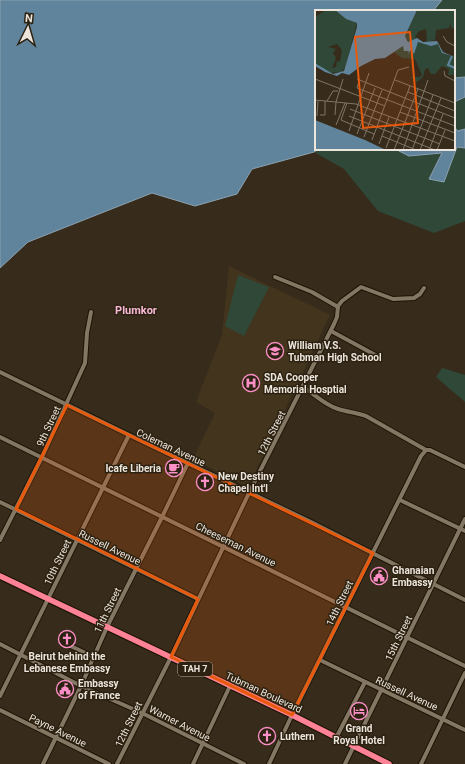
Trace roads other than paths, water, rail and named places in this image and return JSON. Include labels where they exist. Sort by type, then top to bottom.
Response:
[{"type":"highway","name":"Tubman Boulevard","points":[[0,576],[292,715],[389,764]]},
{"type":"street","points":[[275,278],[312,292],[338,307],[342,301],[361,287],[393,299],[414,298],[420,294],[424,288]]},
{"type":"street","name":"12th Street","points":[[117,764],[249,493],[337,317],[338,307]]},
{"type":"street","name":"9th Street","points":[[0,540],[67,405],[85,363],[87,333],[91,312]]},
{"type":"street","points":[[330,331],[379,357]]},
{"type":"street","name":"Coleman Avenue","points":[[0,374],[188,463],[373,553],[465,600]]},
{"type":"street","points":[[303,387],[326,404],[338,409],[356,412],[366,416],[426,450],[430,450],[465,468]]},
{"type":"street","name":"10th Street","points":[[0,696],[129,435]]},
{"type":"street","name":"Cheeseman Avenue","points":[[0,437],[465,666]]},
{"type":"street","name":"14th Street","points":[[269,764],[421,456],[426,450]]},
{"type":"street","name":"11th Street","points":[[43,764],[81,686],[107,627],[188,463]]},
{"type":"street","points":[[400,500],[465,531]]},
{"type":"street","name":"Russell Avenue","points":[[0,502],[198,599]]},
{"type":"street","name":"15th Street","points":[[345,764],[465,519]]},
{"type":"street","points":[[62,642],[94,657]]},
{"type":"street","name":"Warner Avenue","points":[[0,644],[81,686],[142,713],[244,764]]},
{"type":"street","name":"Russell Avenue","points":[[320,660],[465,730]]},
{"type":"street","points":[[421,764],[465,673]]},
{"type":"street","points":[[336,738],[365,682]]},
{"type":"street","points":[[193,764],[230,686]]},
{"type":"street","name":"Payne Avenue","points":[[0,710],[109,764]]},
{"type":"water","points":[[0,0],[442,0],[434,10],[315,10],[315,150],[317,150],[252,169],[237,194],[195,206],[152,193],[28,242],[0,268]]},
{"type":"water","points":[[465,77],[465,97],[455,102],[455,78]]},
{"type":"water","points":[[455,127],[457,131],[465,129],[465,148],[457,147],[444,182],[429,179],[442,153],[409,156],[397,150],[455,150]]},
{"type":"place","name":"William V.S. Tubman High School","points":[[275,351]]},
{"type":"place","name":"SDA Cooper Memorial Hosptial","points":[[251,383]]},
{"type":"place","name":"Icafe Liberia","points":[[174,468]]},
{"type":"place","name":"New Destiny Chapel Int'l","points":[[205,482]]},
{"type":"place","name":"Ghanaian Embassy","points":[[379,576]]},
{"type":"place","name":"Beirut behind the Lebanese Embassy","points":[[67,639]]},
{"type":"place","name":"Embassy of France","points":[[65,689]]},
{"type":"place","name":"Grand Royal Hotel","points":[[359,711]]},
{"type":"place","name":"Luthern","points":[[267,736]]},
{"type":"district","name":"Plumkor","points":[[136,310]]}]
